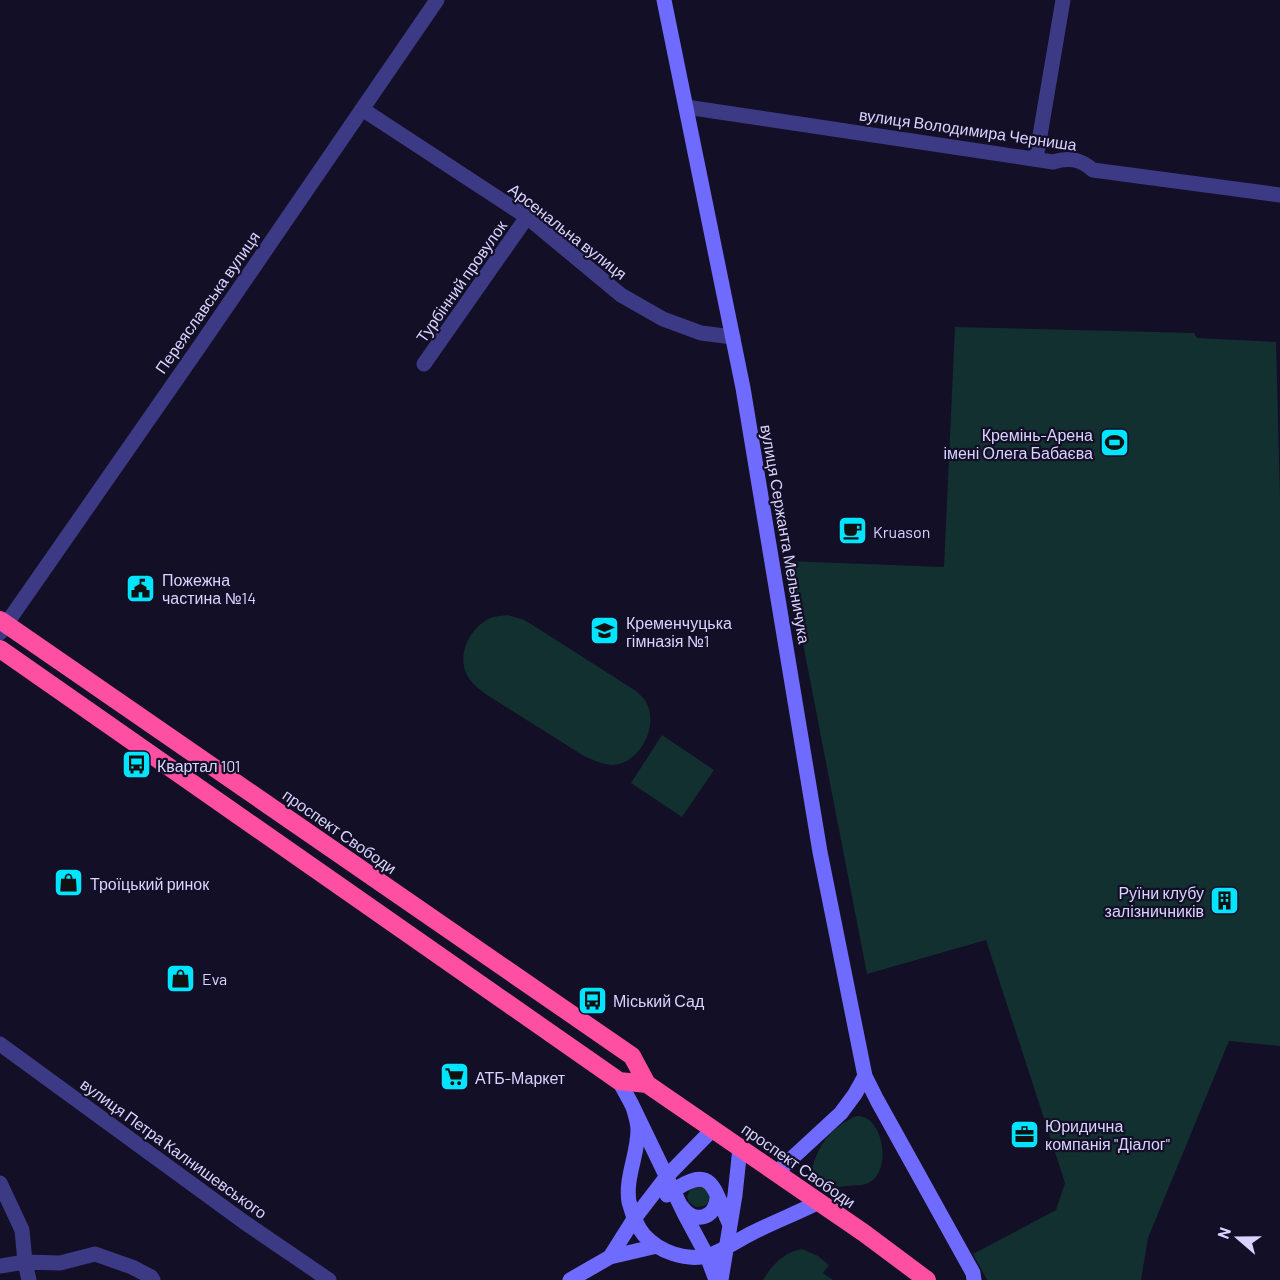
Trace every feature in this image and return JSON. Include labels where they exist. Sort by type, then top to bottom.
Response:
[{"type":"highway","name":"проспект Свободи","points":[[2,626],[632,1056],[647,1084],[819,1202],[927,1280]]},
{"type":"highway","name":"проспект Свободи","points":[[0,650],[618,1081],[647,1084]]},
{"type":"street","name":"Переяславська вулиця","points":[[2,626],[202,342],[437,0]]},
{"type":"street","name":"вулиця Сержанта Мельничука","points":[[664,0],[745,399],[820,852],[865,1076],[973,1273],[974,1280]]},
{"type":"street","points":[[1036,159],[1063,0]]},
{"type":"street","name":"вулиця Володимира Черниша","points":[[686,107],[1053,162],[1064,158],[1086,164],[1093,170],[1280,195]]},
{"type":"street","name":"Арсенальна вулиця","points":[[362,109],[526,217],[621,295],[663,319],[702,333],[733,337]]},
{"type":"street","name":"Турбінний провулок","points":[[424,364],[526,217]]},
{"type":"street","name":"вулиця Петра Калнишевського","points":[[0,1044],[244,1222],[328,1280]]},
{"type":"street","points":[[776,1173],[841,1113],[865,1076]]},
{"type":"street","points":[[618,1081],[707,1256],[716,1280]]},
{"type":"street","points":[[633,1107],[638,1127],[629,1200],[634,1219],[644,1235],[657,1246],[686,1257],[707,1256],[819,1202]]},
{"type":"street","points":[[610,1257],[634,1219],[670,1183],[713,1129]]},
{"type":"street","points":[[721,1280],[740,1148]]},
{"type":"street","points":[[670,1183],[699,1179],[709,1182],[716,1191],[717,1198],[716,1207],[706,1216],[693,1217],[682,1209],[680,1192],[688,1182]]},
{"type":"street","points":[[0,1183],[22,1230],[29,1280]]},
{"type":"street","points":[[717,1198],[730,1226]]},
{"type":"street","points":[[570,1280],[610,1257],[657,1246]]},
{"type":"street","points":[[0,1266],[25,1262],[60,1263],[95,1254],[132,1267],[153,1280]]},
{"type":"green space","points":[[955,327],[1194,333],[1197,338],[1276,342],[1280,497],[1280,1046],[1229,1041],[1148,1238],[1141,1280],[987,1280],[973,1254],[1056,1210],[1065,1183],[986,940],[867,974],[787,561],[944,567]]},
{"type":"green space","points":[[507,615],[531,624],[636,691],[644,699],[650,712],[648,732],[638,751],[630,759],[611,765],[584,756],[487,695],[471,681],[464,667],[463,658],[472,633],[485,621]]},
{"type":"green space","points":[[662,735],[714,770],[682,817],[631,783]]},
{"type":"green space","points":[[856,1116],[865,1117],[878,1132],[883,1154],[877,1175],[870,1182],[862,1185],[836,1187],[826,1184],[812,1169],[818,1151],[833,1131]]},
{"type":"green space","points":[[702,1185],[710,1195],[708,1203],[696,1207],[689,1202],[687,1197],[690,1189]]},
{"type":"green space","points":[[802,1249],[818,1256],[829,1265],[823,1273],[833,1280],[763,1280],[779,1260]]},
{"type":"place","name":"Кремінь-Арена імені Олега Бабаєва","points":[[1114,443]]},
{"type":"place","name":"Kruason","points":[[852,531]]},
{"type":"place","name":"Пожежна частина №14","points":[[141,588]]},
{"type":"place","name":"Кременчуцька гімназія №1","points":[[605,631]]},
{"type":"place","name":"Квартал 101","points":[[136,765]]},
{"type":"place","name":"Троїцький ринок","points":[[69,883]]},
{"type":"place","name":"Руїни клубу залізничників","points":[[1225,901]]},
{"type":"place","name":"Eva","points":[[181,978]]},
{"type":"place","name":"Міський Сад","points":[[592,1000]]},
{"type":"place","name":"АТБ-Маркет","points":[[454,1077]]},
{"type":"place","name":"Юридична компанія \"Діалог\"","points":[[1024,1134]]}]
